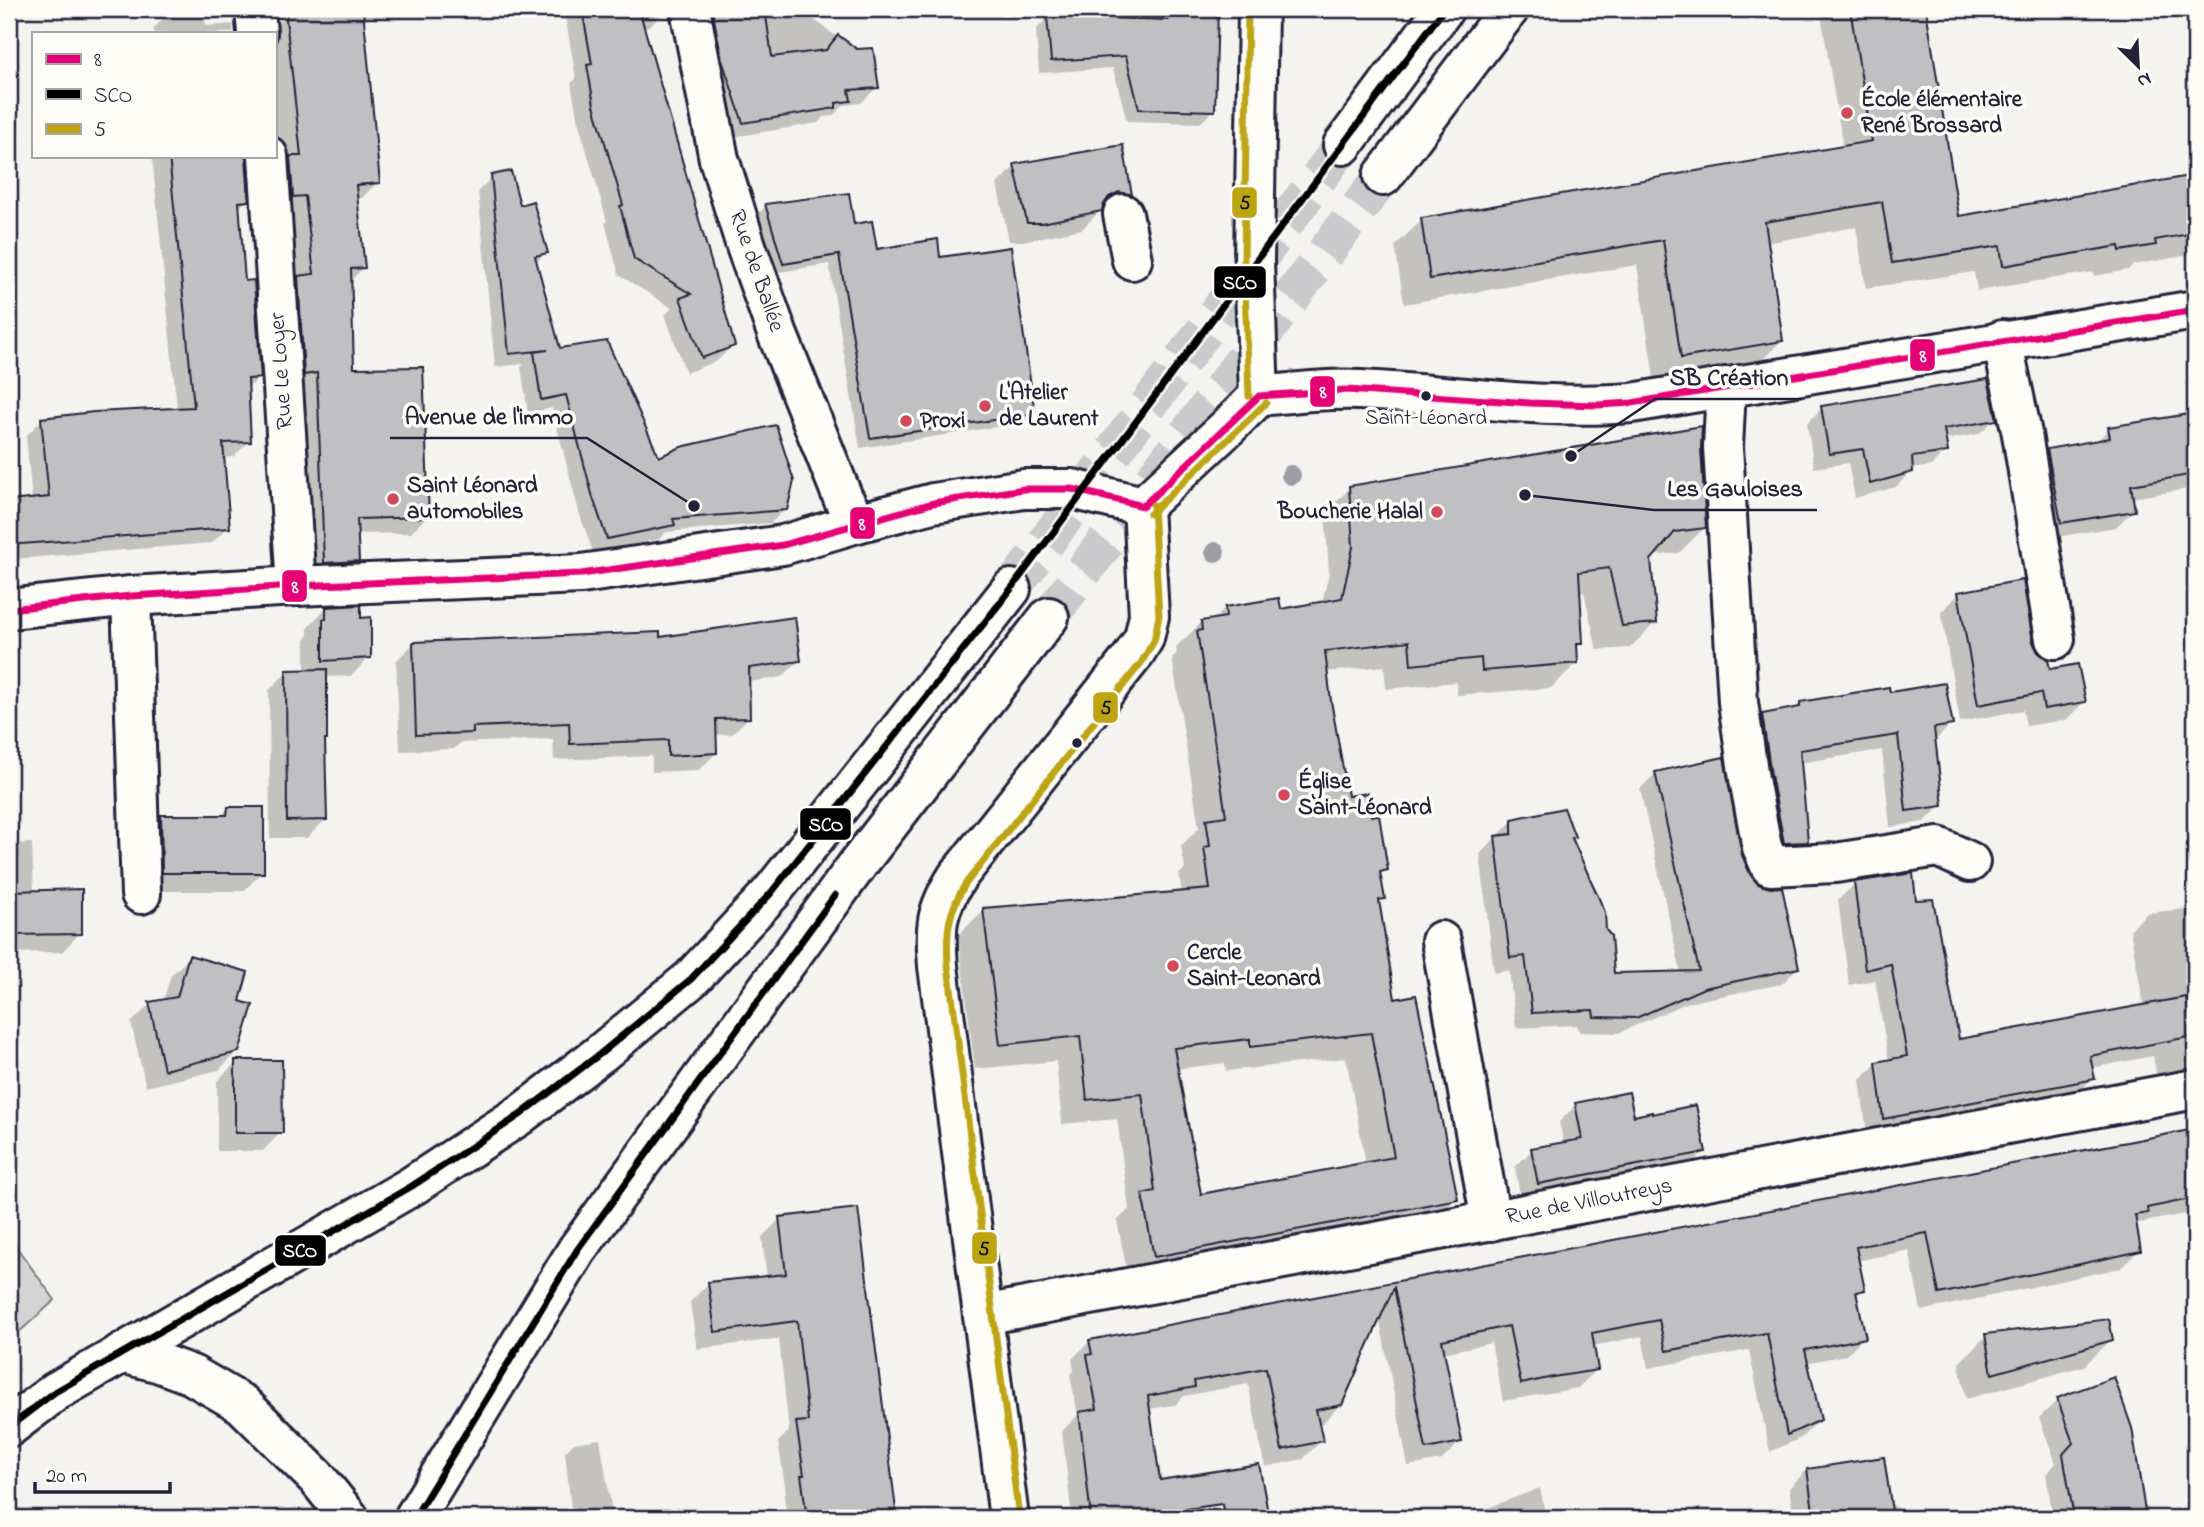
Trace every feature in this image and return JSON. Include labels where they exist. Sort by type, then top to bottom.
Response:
[{"type":"main road","points":[[255,9],[257,32]]},
{"type":"main road","name":"Rue de Ballée","points":[[690,9],[719,159],[746,246],[777,333],[843,498],[857,523]]},
{"type":"main road","points":[[1258,9],[1254,261],[1259,396]]},
{"type":"main road","points":[[1343,145],[1444,9]]},
{"type":"main road","points":[[1383,176],[1509,9]]},
{"type":"main road","name":"Rue Le Loyer","points":[[268,158],[296,586]]},
{"type":"main road","points":[[1123,214],[1132,260]]},
{"type":"main road","points":[[1143,506],[1259,396],[1319,390],[1360,390],[1468,400],[1601,405],[1632,403],[2195,310]]},
{"type":"main road","points":[[2003,340],[2022,434],[2055,639]]},
{"type":"main road","points":[[1726,387],[1723,447],[1738,702],[1762,847],[1770,866],[1835,863],[1938,847],[1970,862]]},
{"type":"main road","points":[[9,609],[131,596],[582,574],[783,545],[933,503],[1024,489],[1072,489],[1143,506]]},
{"type":"main road","points":[[1009,1518],[938,966],[938,916],[957,877],[1133,656],[1144,638],[1149,616],[1143,506]]},
{"type":"main road","points":[[9,1427],[55,1392],[412,1186],[509,1122],[600,1054],[691,979],[771,894],[1011,589]]},
{"type":"main road","points":[[131,596],[141,894]]},
{"type":"main road","points":[[414,1518],[577,1250],[858,864],[1049,617]]},
{"type":"main road","points":[[1441,941],[1491,1221]]},
{"type":"main road","name":"Rue de Villoutreys","points":[[983,1315],[2195,1089]]},
{"type":"main road","points":[[121,1353],[157,1362],[191,1375],[242,1404],[317,1478],[349,1518]]},
{"type":"shaded area","points":[[9,1237],[55,1300],[9,1341]]},
{"type":"building","points":[[363,9],[380,183],[356,185],[365,268],[351,269],[354,368],[423,367],[429,517],[357,519],[359,561],[324,563],[317,373],[304,375],[298,276],[314,274],[305,196],[293,197],[290,156],[301,156],[286,19],[287,12]]},
{"type":"building","points":[[582,9],[639,9],[735,346],[702,358],[680,298],[691,294],[634,259],[620,206],[623,205],[594,105],[587,65],[592,64]]},
{"type":"building","points":[[712,9],[765,9],[772,57],[826,50],[838,35],[857,49],[873,48],[879,88],[849,90],[851,101],[836,103],[836,108],[743,123],[722,60]]},
{"type":"building","points":[[1168,9],[1218,9],[1215,111],[1139,109],[1126,56],[1051,61],[1047,16],[1168,20]]},
{"type":"building","points":[[1850,9],[1926,9],[1959,216],[2195,175],[2195,233],[2155,240],[2156,245],[2120,251],[2119,246],[2003,266],[2000,246],[1892,263],[1882,202],[1765,222],[1783,341],[1681,358],[1663,240],[1430,279],[1421,218],[1872,141]]},
{"type":"building","points":[[1123,145],[1132,195],[1119,192],[1109,197],[1102,211],[1042,223],[1027,223],[1014,164]]},
{"type":"building","points":[[169,158],[246,158],[249,201],[239,202],[245,281],[254,280],[261,378],[248,379],[251,442],[223,443],[230,528],[9,545],[9,501],[49,497],[41,418],[94,412],[194,407]]},
{"type":"building","points":[[511,171],[520,205],[533,201],[548,253],[535,256],[560,348],[607,341],[659,457],[681,447],[776,425],[794,481],[787,510],[673,519],[675,525],[607,539],[593,498],[566,395],[541,400],[534,352],[548,350],[509,354],[491,175]]},
{"type":"building","points":[[849,193],[854,224],[872,221],[877,249],[938,239],[940,257],[1011,247],[1035,414],[870,438],[839,255],[783,264],[765,204]]},
{"type":"building","points":[[1988,379],[1997,420],[1944,429],[1948,452],[1912,457],[1913,472],[1870,484],[1863,449],[1829,454],[1821,406]]},
{"type":"building","points":[[2195,413],[2195,474],[2131,485],[2135,511],[2061,523],[2047,449],[2110,438],[2108,427]]},
{"type":"building","points":[[1702,426],[1706,528],[1675,532],[1651,560],[1657,623],[1622,626],[1609,568],[1579,572],[1583,643],[1577,643],[1578,663],[1482,671],[1481,658],[1411,665],[1409,641],[1325,651],[1348,796],[1368,793],[1371,816],[1379,815],[1388,870],[1380,872],[1385,899],[1379,900],[1395,999],[1416,995],[1458,1199],[1154,1257],[1142,1194],[1155,1191],[1142,1094],[1087,1100],[1080,1036],[1000,1045],[983,908],[1210,889],[1204,847],[1210,846],[1206,819],[1226,816],[1197,631],[1202,630],[1201,621],[1226,617],[1225,607],[1279,598],[1281,609],[1342,598],[1353,547],[1349,486]],"holes":[[[1371,1033],[1394,1157],[1201,1194],[1174,1048],[1250,1039],[1250,1047]]]},
{"type":"building","points":[[2023,580],[2033,642],[2038,652],[2048,660],[2050,669],[2078,664],[2086,702],[2044,709],[2041,693],[1978,705],[1958,592]]},
{"type":"building","points":[[361,605],[361,618],[371,617],[371,658],[323,661],[323,619],[326,619],[326,607]]},
{"type":"building","points":[[795,617],[801,661],[749,668],[750,718],[716,719],[717,753],[668,756],[668,740],[570,744],[569,723],[473,727],[473,733],[416,735],[413,642],[660,632],[660,637]]},
{"type":"building","points":[[327,669],[327,820],[287,821],[286,670]]},
{"type":"building","points":[[1945,683],[1953,725],[1934,728],[1943,806],[1906,811],[1898,735],[1800,750],[1808,842],[1784,843],[1762,714],[1800,707],[1800,702],[1889,687],[1890,692]]},
{"type":"building","points":[[1724,757],[1742,855],[1750,874],[1758,884],[1770,888],[1782,887],[1799,968],[1704,988],[1636,1018],[1594,1017],[1593,1010],[1532,1013],[1525,956],[1510,958],[1495,836],[1512,834],[1512,819],[1564,808],[1575,837],[1572,838],[1605,912],[1606,930],[1611,936],[1614,973],[1699,971],[1655,772]]},
{"type":"building","points":[[228,807],[264,807],[264,873],[162,873],[161,815],[227,815]]},
{"type":"building","points":[[1913,873],[1916,900],[1933,899],[1959,1039],[2186,997],[2194,1036],[2090,1056],[2095,1079],[1883,1119],[1876,1062],[1907,1056],[1891,964],[1865,970],[1854,882]]},
{"type":"building","points":[[82,889],[82,934],[9,935],[9,891]]},
{"type":"building","points":[[189,955],[248,972],[240,1001],[253,1005],[239,1052],[164,1070],[149,1002],[177,997]]},
{"type":"building","points":[[235,1060],[282,1060],[283,1133],[235,1133]]},
{"type":"building","points":[[1629,1092],[1634,1116],[1696,1105],[1706,1152],[1538,1184],[1531,1148],[1582,1139],[1575,1103]]},
{"type":"building","points":[[2195,1129],[2195,1198],[2147,1208],[2148,1213],[2135,1215],[2141,1251],[1939,1294],[1927,1233],[1856,1247],[1865,1290],[1856,1292],[1866,1338],[1805,1350],[1821,1420],[1787,1435],[1767,1333],[1666,1351],[1659,1320],[1592,1333],[1598,1370],[1521,1384],[1509,1326],[1442,1340],[1462,1442],[1426,1449],[1394,1287],[1342,1405],[1316,1410],[1323,1441],[1282,1450],[1266,1368],[1194,1381],[1195,1387],[1148,1396],[1160,1480],[1259,1464],[1269,1518],[1224,1518],[1222,1504],[1144,1515],[1144,1518],[1091,1518],[1079,1412],[1097,1409],[1087,1355],[1092,1354],[1089,1340]]},
{"type":"building","points":[[858,1208],[897,1518],[807,1518],[796,1422],[808,1421],[797,1321],[715,1332],[708,1282],[786,1274],[779,1217]]},
{"type":"building","points":[[2109,1319],[2113,1340],[1992,1374],[1985,1334]]},
{"type":"building","points":[[2114,1377],[2132,1428],[2146,1518],[2074,1518],[2063,1454],[2073,1443],[2057,1398]]},
{"type":"building","points":[[1884,1457],[1893,1518],[1814,1518],[1807,1469]]},
{"type":"tunnel","points":[[1011,589],[1343,145]]},
{"type":"tunnel","points":[[1049,617],[1383,176]]},
{"type":"transit line","name":"5","points":[[1248,9],[1244,261],[1249,396]]},
{"type":"transit line","name":"SCO","points":[[9,1427],[55,1392],[412,1186],[520,1115],[691,979],[771,893],[1011,589],[1444,9]]},
{"type":"transit line","name":"8","points":[[1143,506],[1259,396],[1347,390],[1530,403],[1632,403],[2195,310]]},
{"type":"transit line","name":"5","points":[[1150,514],[1266,403]]},
{"type":"transit line","name":"8","points":[[9,609],[131,596],[581,574],[783,545],[933,503],[1024,489],[1072,489],[1143,506]]},
{"type":"transit line","name":"5","points":[[1019,1517],[948,965],[948,932],[955,903],[966,883],[1141,663],[1154,641],[1159,616],[1153,505]]},
{"type":"transit line","name":"SCO","points":[[414,1518],[577,1250],[835,895]]},
{"type":"place","name":"École élémentaire René Brossard","points":[[1847,113]]},
{"type":"place","name":"Saint-Léonard","points":[[1426,396]]},
{"type":"place","name":"L'Atelier de Laurent","points":[[985,406]]},
{"type":"place","name":"Proxi","points":[[906,421]]},
{"type":"place","name":"SB Création","points":[[1571,456]]},
{"type":"place","name":"Les Gauloises","points":[[1525,495]]},
{"type":"place","name":"Saint Léonard automobiles","points":[[393,499]]},
{"type":"place","name":"Avenue de l'immo","points":[[694,506]]},
{"type":"place","name":"Boucherie Halal","points":[[1437,512]]},
{"type":"place","name":"Église Saint-Léonard","points":[[1284,795]]},
{"type":"place","name":"Cercle Saint-Leonard","points":[[1173,966]]}]
